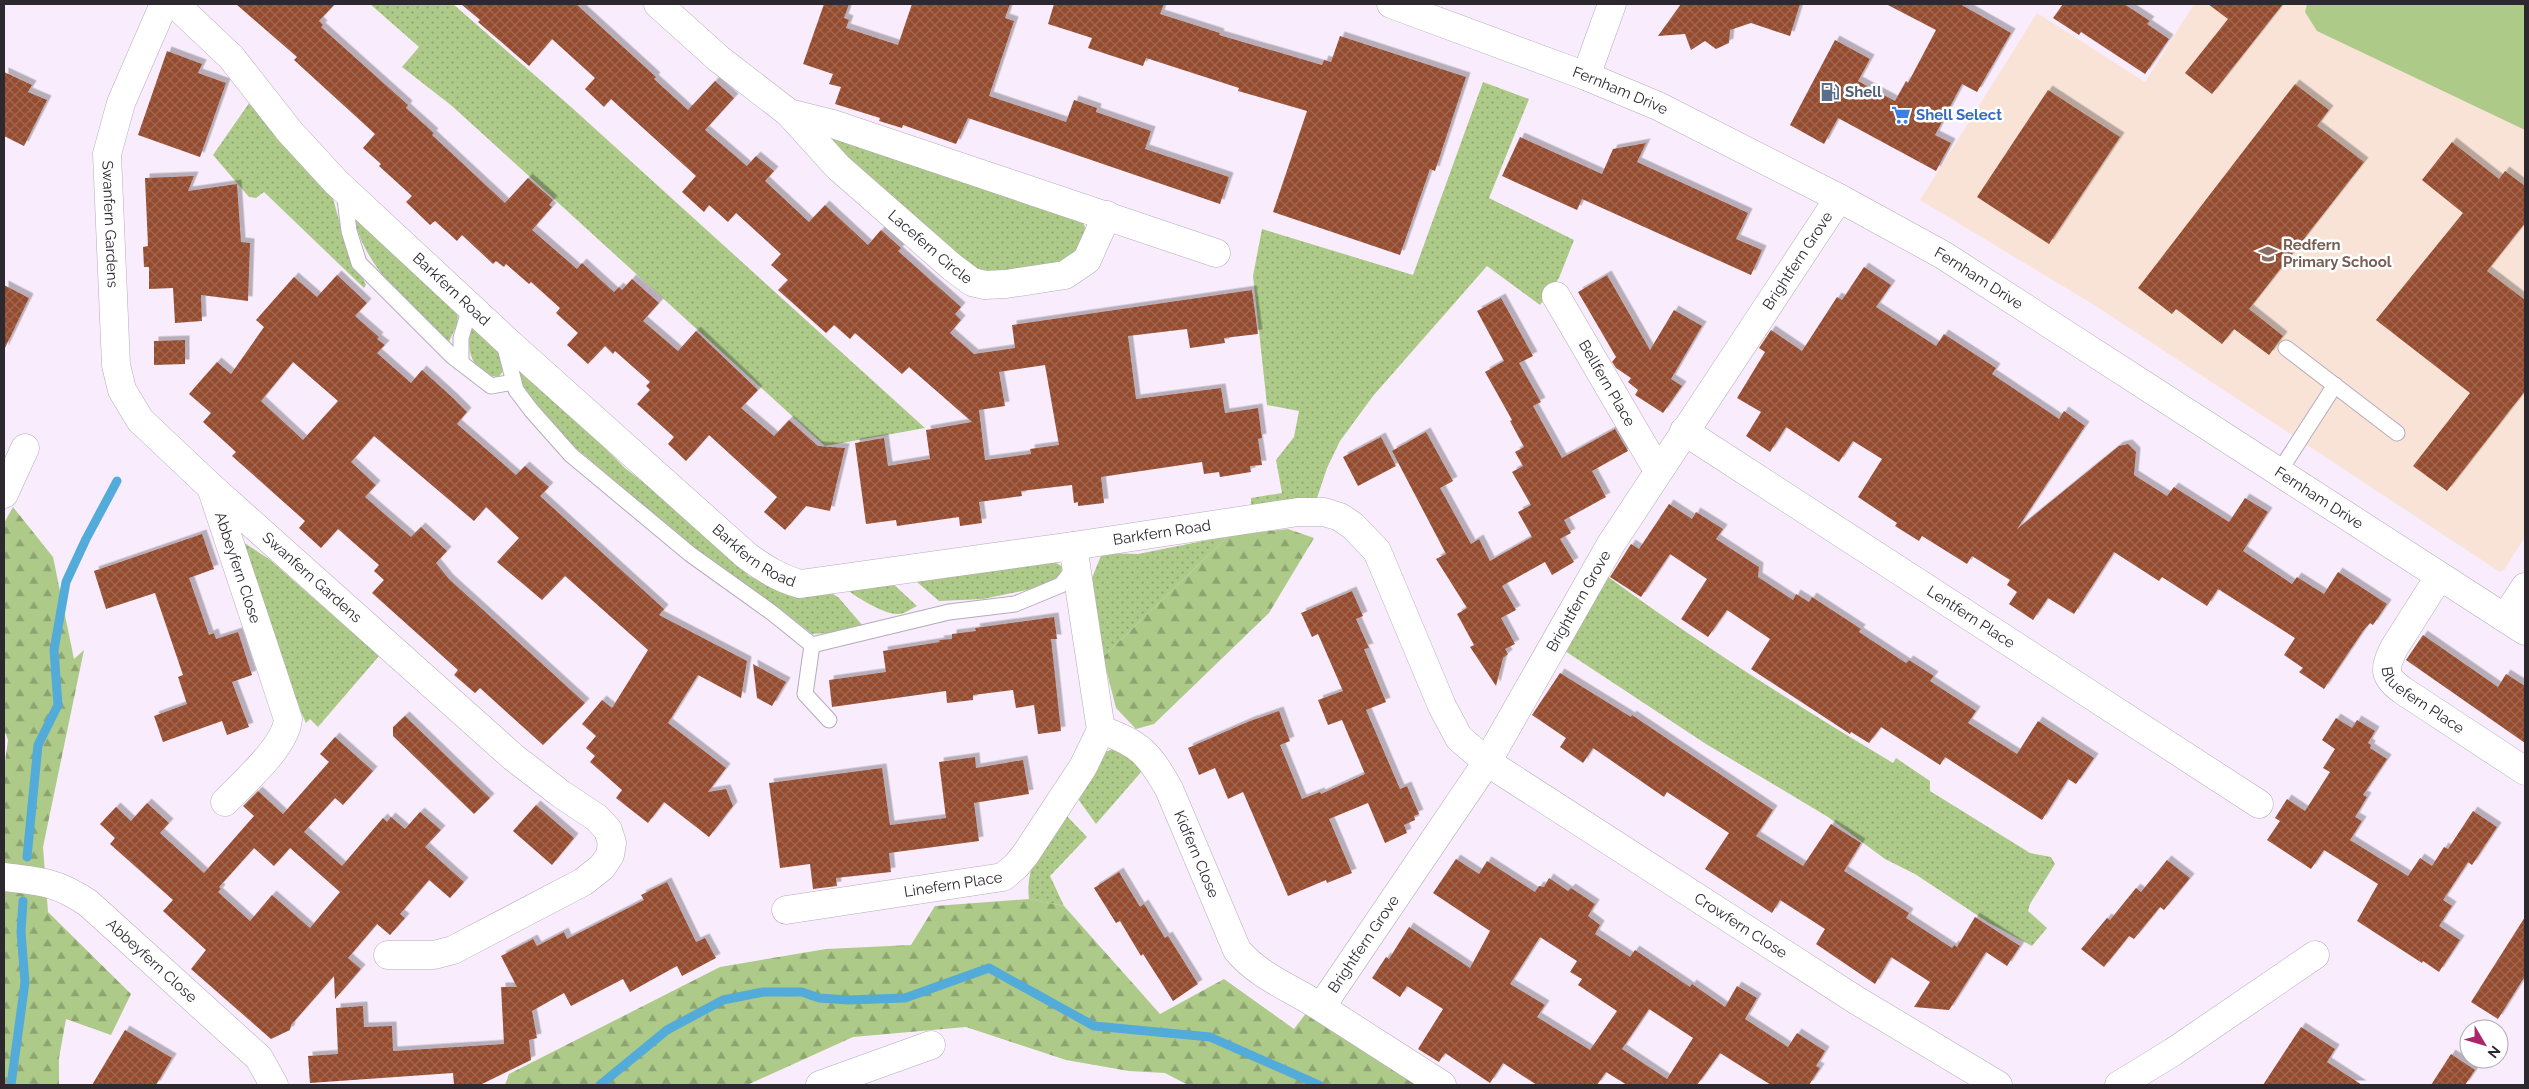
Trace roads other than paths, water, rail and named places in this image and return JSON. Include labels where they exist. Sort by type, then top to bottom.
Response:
[{"type":"street","name":"Swanfern Gardens","points":[[164,4],[124,95],[107,154],[117,368],[122,390],[140,420],[211,487],[514,757],[561,794],[597,818],[608,830],[612,843],[610,855],[602,868],[584,882],[453,950],[434,955],[388,955]]},
{"type":"street","name":"Barkfern Road","points":[[175,4],[231,57],[312,158],[344,190],[470,307],[747,556],[782,579],[800,584],[1075,556],[1298,512],[1324,512],[1340,517],[1354,526],[1377,551],[1442,706],[1460,738],[1487,762]]},
{"type":"street","name":"Lacefern Circle","points":[[658,4],[718,59],[789,113],[838,167],[952,267],[972,282],[985,285],[1006,284],[1065,275],[1087,260],[1107,215]]},
{"type":"street","name":"Fernham Drive","points":[[1391,4],[1586,76],[1658,106],[1839,198],[1943,255],[2438,577],[2515,624]]},
{"type":"street","points":[[1586,76],[1612,4]]},
{"type":"street","name":"Lacefern Circle","points":[[789,113],[833,124],[1216,253]]},
{"type":"street","name":"Brightfern Grove","points":[[1322,1007],[1487,762],[1611,544],[1839,198]]},
{"type":"street","name":"Bellfern Place","points":[[1556,296],[1658,471]]},
{"type":"street","name":"Lentfern Place","points":[[1684,431],[2259,804]]},
{"type":"street","points":[[4,494],[25,448]]},
{"type":"street","name":"Abbeyfern Close","points":[[211,487],[288,719],[288,726],[274,749],[225,802]]},
{"type":"street","points":[[1075,556],[1101,730]]},
{"type":"street","name":"Bluefern Place","points":[[2438,577],[2394,648],[2388,660],[2386,673],[2390,681],[2402,690],[2525,771]]},
{"type":"street","points":[[2515,624],[2525,587]]},
{"type":"street","name":"Linefern Place","points":[[786,910],[1003,877],[1016,866],[1024,855],[1083,767],[1101,730]]},
{"type":"street","name":"Kidfern Close","points":[[1101,730],[1127,739],[1140,748],[1160,774],[1169,789],[1237,950],[1245,959],[1265,975],[1322,1007],[1442,1085]]},
{"type":"street","name":"Crowfern Close","points":[[1487,762],[1856,1000],[1998,1085]]},
{"type":"street","name":"Abbeyfern Close","points":[[4,877],[54,884],[66,888],[88,903],[259,1058],[274,1085]]},
{"type":"street","points":[[2119,1085],[2180,1048],[2315,955]]},
{"type":"street","points":[[820,1085],[932,1045]]},
{"type":"lane","points":[[344,190],[349,231],[359,263],[461,363],[491,386],[513,382]]},
{"type":"lane","points":[[461,363],[461,338],[470,307]]},
{"type":"lane","points":[[502,336],[513,382],[531,410],[579,461],[690,554],[771,612],[812,645]]},
{"type":"lane","points":[[2286,348],[2397,433]]},
{"type":"lane","points":[[2279,472],[2335,385]]},
{"type":"lane","points":[[812,645],[949,612],[1015,604],[1062,585],[1075,556]]},
{"type":"lane","points":[[812,645],[805,694],[829,720]]},
{"type":"waterway","points":[[27,857],[38,745],[58,705],[54,650],[66,582],[86,539],[117,481]]},
{"type":"waterway","points":[[11,1085],[25,982],[21,932],[23,901]]},
{"type":"waterway","points":[[600,1085],[667,1030],[723,1000],[763,992],[802,992],[819,998],[848,1000],[905,998],[989,968],[1094,1026],[1210,1037],[1319,1085]]},
{"type":"place","name":"Shell","points":[[1830,92]]},
{"type":"place","name":"Shell Select","points":[[1901,115]]},
{"type":"place","name":"Redfern Primary School","points":[[2268,254]]}]
